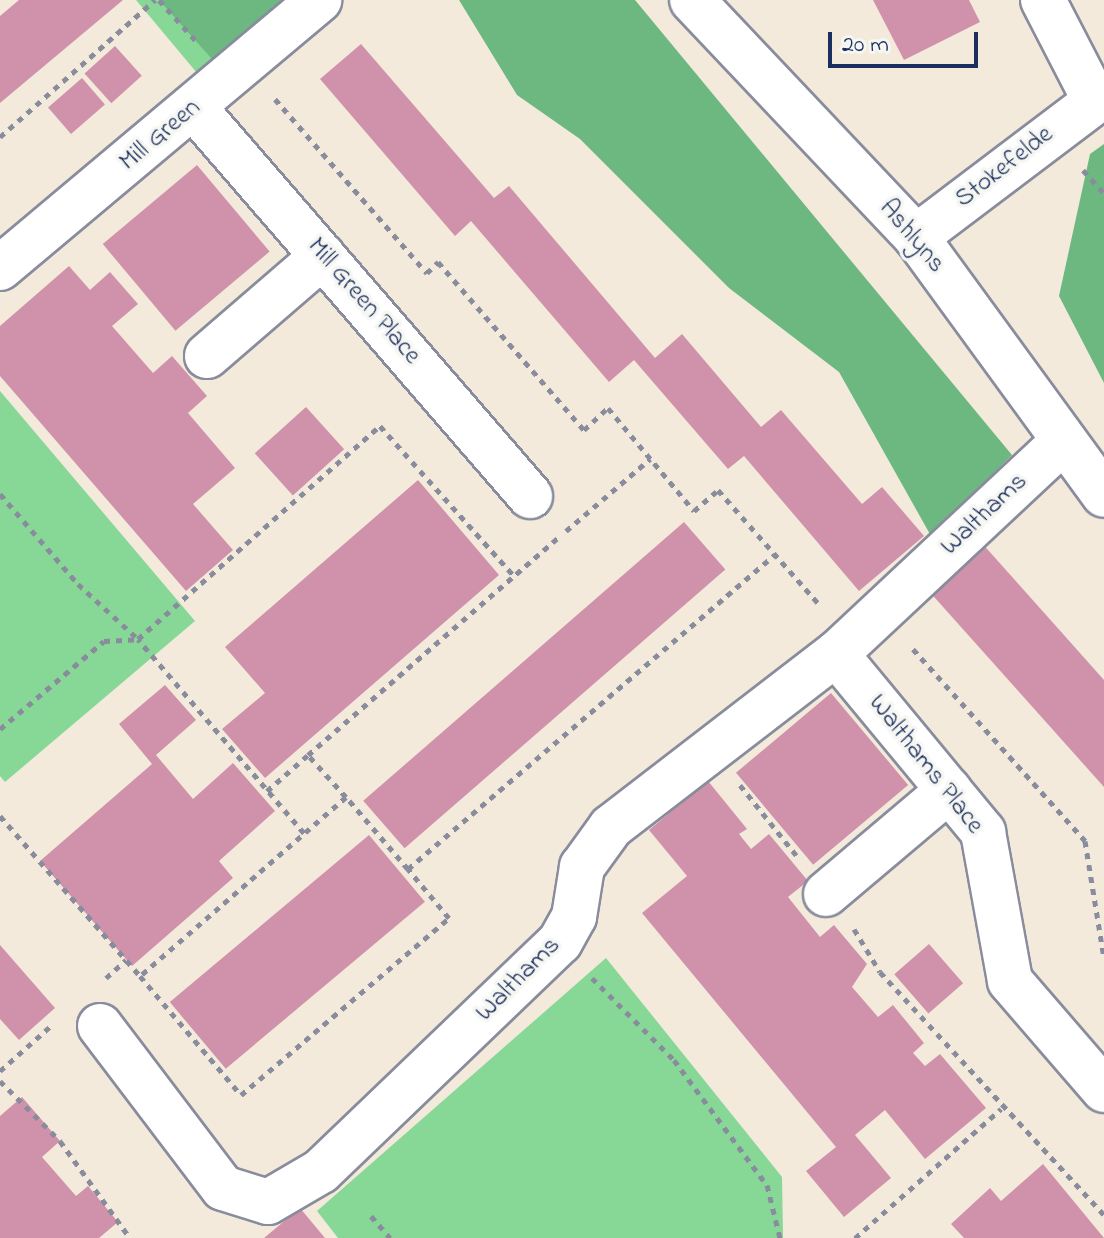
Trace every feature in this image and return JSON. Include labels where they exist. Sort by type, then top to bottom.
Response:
[{"type":"street","name":"Mill Green","points":[[0,268],[195,109],[319,0]]},
{"type":"street","name":"Ashlyns","points":[[692,0],[916,237],[1104,495]]},
{"type":"street","name":"Stokefelde","points":[[916,237],[1099,97],[1043,0]]},
{"type":"street","name":"Mill Green Place","points":[[195,109],[530,496]]},
{"type":"street","points":[[207,356],[323,256]]},
{"type":"street","name":"Walthams","points":[[100,1026],[223,1188],[268,1202],[321,1171],[560,942],[574,917],[582,867],[611,827],[856,636],[1064,441]]},
{"type":"street","name":"Walthams Place","points":[[856,636],[949,790],[983,832],[1010,981],[1104,1090]]},
{"type":"street","points":[[826,894],[949,790]]},
{"type":"path","points":[[0,137],[157,0],[205,56]]},
{"type":"path","points":[[264,86],[427,273],[438,262],[584,430],[608,408],[694,511],[718,490],[775,554],[856,636],[1085,841],[1104,958]]},
{"type":"path","points":[[1072,158],[1104,193]]},
{"type":"path","points":[[0,729],[104,641],[138,639],[380,426],[514,576]]},
{"type":"path","points":[[267,791],[650,459]]},
{"type":"path","points":[[0,494],[78,584],[138,639],[304,833]]},
{"type":"path","points":[[408,869],[775,554]]},
{"type":"path","points":[[0,816],[241,1095],[449,918],[308,755]]},
{"type":"path","points":[[140,976],[346,797]]},
{"type":"path","points":[[586,974],[674,1060],[767,1185],[780,1238]]},
{"type":"path","points":[[0,1081],[60,1141],[130,1238]]},
{"type":"path","points":[[855,1238],[1001,1109],[1104,1215]]},
{"type":"path","points":[[371,1216],[390,1238]]},
{"type":"green space","points":[[136,0],[300,0],[207,85]]},
{"type":"green space","points":[[159,0],[296,0],[221,69]]},
{"type":"green space","points":[[459,0],[635,0],[1012,455],[931,536],[839,372],[729,288],[580,139],[517,95]]},
{"type":"green space","points":[[1104,144],[1104,383],[1059,296],[1090,154]]},
{"type":"green space","points":[[0,391],[195,621],[5,782],[0,776]]},
{"type":"green space","points":[[606,958],[782,1177],[783,1238],[338,1238],[317,1211]]},
{"type":"building","points":[[19,0],[123,0],[0,103],[0,16]]},
{"type":"building","points":[[873,0],[969,0],[980,22],[904,60]]},
{"type":"building","points":[[361,44],[494,198],[509,186],[655,358],[682,334],[761,427],[781,410],[862,504],[882,487],[924,536],[859,591],[744,456],[728,469],[634,360],[609,382],[471,221],[455,236],[320,79]]},
{"type":"building","points":[[115,46],[142,76],[111,103],[85,73]]},
{"type":"building","points":[[82,78],[105,104],[71,134],[48,108]]},
{"type":"building","points":[[197,165],[270,252],[175,331],[103,244]]},
{"type":"building","points":[[69,266],[90,290],[110,272],[138,304],[112,326],[153,373],[172,356],[207,396],[188,413],[235,468],[193,504],[233,550],[186,591],[0,376],[0,326]]},
{"type":"building","points":[[306,407],[344,449],[293,496],[255,453]]},
{"type":"building","points":[[418,480],[499,575],[265,778],[222,729],[265,693],[225,647]]},
{"type":"building","points":[[684,522],[725,570],[405,848],[363,801]]},
{"type":"building","points":[[980,541],[1104,680],[1104,787],[927,589]]},
{"type":"building","points":[[165,685],[196,720],[156,755],[193,799],[233,763],[275,811],[219,861],[233,878],[132,966],[40,861],[152,764],[119,724]]},
{"type":"building","points":[[831,693],[908,785],[813,865],[736,773]]},
{"type":"building","points":[[708,781],[747,829],[739,834],[751,849],[769,834],[808,881],[788,897],[820,937],[834,925],[867,964],[852,987],[878,1017],[893,1005],[924,1043],[913,1053],[925,1066],[940,1054],[986,1108],[925,1159],[885,1110],[855,1135],[891,1178],[844,1217],[806,1171],[836,1147],[642,913],[687,876],[649,830]]},
{"type":"building","points":[[369,835],[425,902],[226,1069],[170,1002]]},
{"type":"building","points":[[929,944],[963,983],[928,1013],[894,974]]},
{"type":"building","points":[[0,945],[55,1008],[19,1040],[0,1019]]},
{"type":"building","points":[[22,1097],[60,1141],[42,1157],[76,1196],[88,1186],[118,1222],[99,1238],[0,1238],[0,1116]]},
{"type":"building","points":[[1043,1164],[1104,1238],[964,1238],[951,1224],[990,1188],[1001,1201]]},
{"type":"building","points":[[300,1208],[325,1238],[264,1238]]}]
